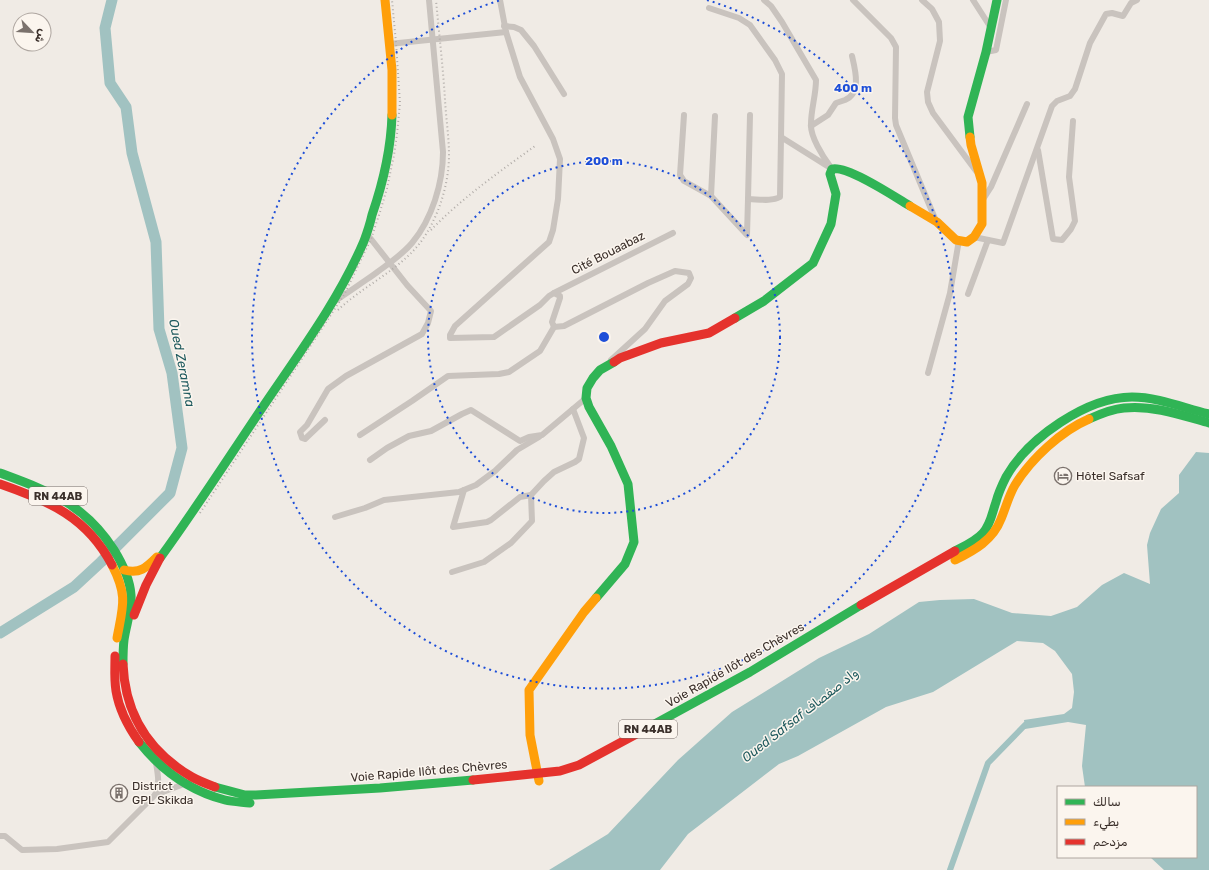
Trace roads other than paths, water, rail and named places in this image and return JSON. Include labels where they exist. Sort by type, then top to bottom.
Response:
[{"type":"main road","points":[[127,592],[159,557],[193,512],[332,303],[367,234],[378,198],[390,140],[393,93],[385,0]]},
{"type":"main road","points":[[539,777],[530,735],[530,690],[584,612],[625,564],[634,542],[628,484],[611,446],[589,407],[586,398],[587,388],[600,370],[620,358],[661,343],[710,333],[764,301],[813,263],[831,224],[836,194],[830,174],[832,169],[842,169],[868,181],[937,222],[956,240],[967,242],[974,237],[982,224],[982,183],[971,145],[968,117],[986,52],[997,0]]},
{"type":"main road","name":"Voie Rapide Ilôt des Chèvres","points":[[127,592],[115,649],[114,673],[117,694],[123,714],[137,741],[156,762],[168,773],[184,784],[198,791],[243,803],[262,803],[524,783],[579,765],[601,754],[736,680],[858,606],[972,542],[988,527],[1001,487],[1009,472],[1021,456],[1051,430],[1087,408],[1111,399],[1131,397],[1157,400],[1209,414]]},
{"type":"main road","name":"Voie Rapide Ilôt des Chèvres","points":[[127,592],[131,610],[123,647],[122,667],[130,710],[147,740],[162,757],[179,770],[202,783],[225,791],[248,795],[272,795],[568,775],[598,764],[687,716],[907,586],[984,545],[994,533],[1000,522],[1014,486],[1024,472],[1052,442],[1091,418],[1124,407],[1140,407],[1159,410],[1209,423]]},
{"type":"main road","name":"RN 44AB","points":[[0,473],[54,494],[71,504],[84,515],[102,541]]},
{"type":"main road","name":"RN 44AB","points":[[0,484],[37,497],[54,505],[68,513],[94,538],[113,548],[121,569],[127,592]]},
{"type":"main road","points":[[121,569],[133,573],[138,572],[159,557]]},
{"type":"main road","points":[[123,647],[132,618],[159,557]]},
{"type":"street","points":[[332,303],[396,259],[412,244],[432,208],[441,174],[443,152],[429,0]]},
{"type":"street","points":[[500,0],[505,29]]},
{"type":"street","points":[[764,0],[771,6],[782,22],[816,80],[811,126],[820,151],[832,169]]},
{"type":"street","points":[[853,0],[891,38],[896,47],[896,125],[937,222]]},
{"type":"street","points":[[922,0],[932,9],[939,22],[940,41],[928,86],[928,102],[933,113],[980,177]]},
{"type":"street","points":[[973,0],[991,28]]},
{"type":"street","points":[[986,52],[996,50],[1006,0]]},
{"type":"street","points":[[974,237],[1003,243],[1052,106],[1057,101],[1070,96],[1075,89],[1090,43],[1106,14],[1123,16],[1131,3],[1137,0]]},
{"type":"street","points":[[709,8],[739,18],[750,25],[775,60],[782,74],[780,197],[777,199],[748,199]]},
{"type":"street","points":[[389,44],[514,27],[521,30],[534,46],[564,94]]},
{"type":"street","name":"Cité Bouaabaz","points":[[505,29],[520,77],[553,139],[560,159],[558,199],[553,230],[549,242],[456,326],[450,335],[450,338],[494,337],[540,305],[554,293],[673,233]]},
{"type":"street","points":[[811,126],[828,115],[836,103],[846,100],[854,93],[857,78],[852,56]]},
{"type":"street","points":[[982,201],[991,186],[1027,104]]},
{"type":"street","points":[[684,115],[680,175],[684,181],[711,196],[747,235],[750,115]]},
{"type":"street","points":[[711,196],[715,116]]},
{"type":"street","points":[[1037,149],[1053,239],[1062,240],[1071,229],[1075,221],[1069,177],[1073,121]]},
{"type":"street","points":[[781,137],[832,169]]},
{"type":"street","points":[[325,420],[305,439],[302,438],[300,432],[307,425],[328,389],[346,376],[422,334],[428,323],[431,311],[407,285],[367,234]]},
{"type":"street","points":[[928,373],[950,293],[959,240]]},
{"type":"street","points":[[968,294],[988,240]]},
{"type":"street","points":[[554,327],[564,326],[648,283],[675,272],[689,273],[691,278],[688,284],[665,301],[645,328],[600,370]]},
{"type":"street","points":[[360,435],[412,402],[448,376],[499,374],[509,372],[540,350],[554,327],[552,322],[560,296],[554,293]]},
{"type":"street","points":[[334,518],[384,500],[459,492],[476,485],[495,471],[517,450],[542,435],[586,398]]},
{"type":"street","points":[[464,490],[453,527],[492,520],[520,497],[531,495],[554,472],[575,462],[578,459],[584,438],[573,409]]},
{"type":"street","points":[[370,460],[387,448],[409,436],[431,431],[471,410],[520,440],[542,435]]},
{"type":"street","points":[[452,572],[484,562],[511,543],[532,521],[531,495]]},
{"type":"street","points":[[0,836],[5,836],[22,850],[57,849],[108,842],[155,795],[159,787],[156,762]]},
{"type":"street","points":[[155,795],[184,784]]},
{"type":"water","name":"Oued Safsaf واد صفصاف","points":[[1196,452],[1209,453],[1209,870],[1164,870],[1151,858],[1197,858],[1197,786],[1085,786],[1082,766],[1086,725],[1068,722],[1025,729],[1024,720],[1064,714],[1072,708],[1074,692],[1072,674],[1055,651],[1043,643],[1017,641],[933,692],[886,707],[798,756],[779,764],[688,834],[660,870],[549,870],[608,834],[678,760],[732,712],[819,658],[869,634],[919,602],[974,599],[1012,613],[1051,616],[1077,607],[1102,585],[1124,573],[1150,584],[1147,545],[1150,533],[1161,509],[1179,493],[1179,475]]},
{"type":"waterway","name":"Oued Zeramna","points":[[0,633],[74,587],[170,493],[182,448],[172,373],[159,329],[156,242],[132,153],[126,107],[110,83],[105,28],[112,0]]},
{"type":"waterway","points":[[950,870],[988,763],[1025,725],[1031,724]]},
{"type":"railway","points":[[200,513],[344,295],[371,239],[387,188],[394,155],[400,103],[392,0]]},
{"type":"railway","points":[[338,310],[358,293],[401,262],[420,243],[437,213],[445,190],[449,148],[436,0]]},
{"type":"railway","points":[[431,230],[468,196],[535,146]]},
{"type":"place","name":"Hôtel Safsaf","points":[[1063,476]]},
{"type":"place","name":"District GPL Skikda","points":[[119,793]]}]
